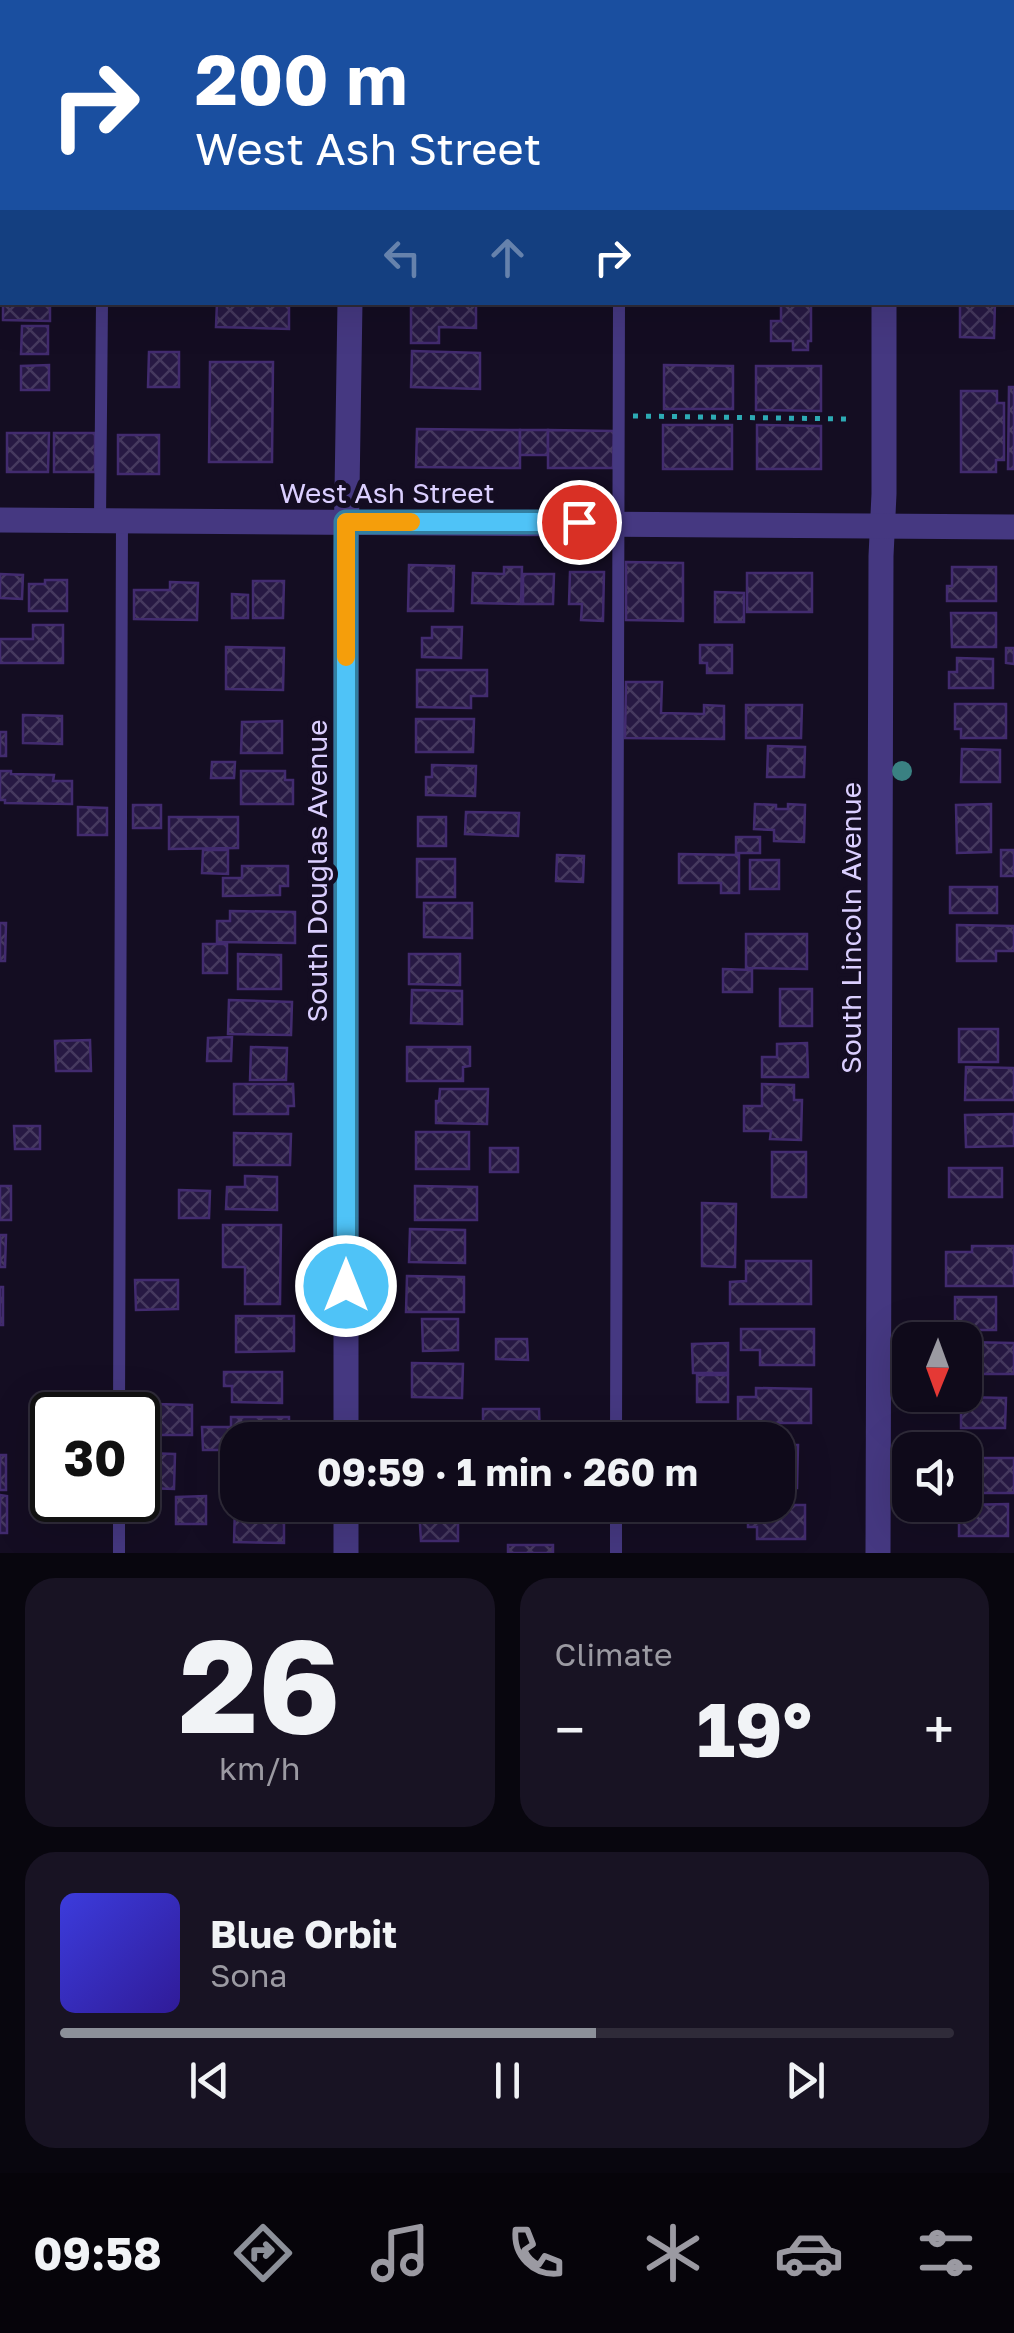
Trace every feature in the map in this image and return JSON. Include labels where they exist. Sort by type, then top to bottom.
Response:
[{"type":"street","name":"South Douglas Avenue","points":[[346,1422],[346,522],[350,305]]},
{"type":"street","name":"South Lincoln Avenue","points":[[878,1553],[884,305]]},
{"type":"street","name":"West Ash Street","points":[[0,520],[1014,527]]},
{"type":"street","points":[[346,1522],[346,1553]]},
{"type":"lane","points":[[102,305],[111,520],[119,1392]]},
{"type":"lane","points":[[616,1422],[618,305]]},
{"type":"lane","points":[[119,1522],[119,1553]]},
{"type":"lane","points":[[616,1522],[616,1553]]},
{"type":"path","points":[[618,416],[850,420]]},
{"type":"building","points":[[3,305],[50,305],[50,321],[3,320]]},
{"type":"building","points":[[217,305],[289,305],[289,329],[216,327]]},
{"type":"building","points":[[411,305],[476,305],[476,328],[439,327],[439,343],[411,343]]},
{"type":"building","points":[[781,305],[811,305],[808,350],[793,350],[793,341],[771,341],[771,321],[781,321]]},
{"type":"building","points":[[960,305],[995,305],[994,338],[960,337]]},
{"type":"building","points":[[22,326],[48,326],[48,354],[21,354]]},
{"type":"building","points":[[412,351],[480,353],[480,389],[411,387]]},
{"type":"building","points":[[149,352],[179,352],[179,387],[148,387]]},
{"type":"building","points":[[210,362],[273,362],[272,462],[209,462]]},
{"type":"building","points":[[49,365],[49,390],[21,390],[21,366]]},
{"type":"building","points":[[664,365],[733,366],[733,409],[664,409]]},
{"type":"building","points":[[756,366],[821,366],[821,411],[756,410]]},
{"type":"building","points":[[1009,387],[1014,387],[1014,469],[1008,469]]},
{"type":"building","points":[[961,391],[997,391],[997,403],[1004,403],[1004,460],[996,460],[996,472],[961,472]]},
{"type":"building","points":[[663,425],[732,425],[732,469],[663,469]]},
{"type":"building","points":[[757,425],[821,426],[821,469],[757,469]]},
{"type":"building","points":[[417,429],[520,430],[520,468],[416,467]]},
{"type":"building","points":[[520,430],[548,430],[548,455],[520,455]]},
{"type":"building","points":[[548,430],[614,431],[613,468],[548,468]]},
{"type":"building","points":[[7,433],[49,433],[48,472],[7,472]]},
{"type":"building","points":[[54,433],[95,433],[95,472],[54,472]]},
{"type":"building","points":[[118,435],[159,435],[159,474],[118,474]]},
{"type":"building","points":[[626,562],[683,563],[683,621],[626,620]]},
{"type":"building","points":[[409,565],[454,566],[453,611],[408,611]]},
{"type":"building","points":[[504,567],[522,567],[521,604],[472,603],[473,573],[504,574]]},
{"type":"building","points":[[952,567],[996,567],[996,601],[947,601]]},
{"type":"building","points":[[570,572],[604,572],[603,621],[581,620],[582,604],[569,604]]},
{"type":"building","points":[[747,573],[812,573],[812,612],[747,612]]},
{"type":"building","points":[[0,574],[23,575],[22,599],[0,598]]},
{"type":"building","points":[[523,574],[554,574],[553,604],[523,604]]},
{"type":"building","points":[[45,580],[67,580],[67,611],[29,611],[29,584],[45,584]]},
{"type":"building","points":[[253,581],[284,581],[283,618],[253,618]]},
{"type":"building","points":[[170,582],[198,583],[197,620],[134,619],[134,590],[170,590]]},
{"type":"building","points":[[715,592],[744,593],[744,622],[715,622]]},
{"type":"building","points":[[232,594],[248,595],[248,618],[232,618]]},
{"type":"building","points":[[951,613],[996,613],[996,647],[952,647]]},
{"type":"building","points":[[33,625],[63,625],[63,663],[0,663],[0,639],[33,639]]},
{"type":"building","points":[[432,627],[462,627],[461,658],[422,657],[422,638],[432,638]]},
{"type":"building","points":[[700,645],[732,645],[732,673],[707,673],[707,663],[700,663]]},
{"type":"building","points":[[226,647],[284,648],[283,690],[226,689]]},
{"type":"building","points":[[1006,648],[1014,648],[1014,664],[1006,663]]},
{"type":"building","points":[[957,658],[993,659],[993,688],[949,688],[949,672],[957,672]]},
{"type":"building","points":[[417,670],[487,670],[487,696],[471,696],[471,708],[417,707]]},
{"type":"building","points":[[626,682],[662,682],[661,713],[704,714],[704,705],[724,706],[724,739],[625,738]]},
{"type":"building","points":[[955,704],[1006,704],[1006,738],[961,738],[961,729],[955,729]]},
{"type":"building","points":[[746,705],[802,705],[801,738],[746,738]]},
{"type":"building","points":[[23,715],[62,716],[62,744],[23,743]]},
{"type":"building","points":[[416,719],[474,719],[473,752],[416,752]]},
{"type":"building","points":[[282,721],[282,753],[241,753],[242,722]]},
{"type":"building","points":[[0,732],[6,732],[6,756],[0,756]]},
{"type":"building","points":[[768,746],[805,747],[804,777],[767,777]]},
{"type":"building","points":[[962,749],[1000,750],[1000,782],[961,782]]},
{"type":"building","points":[[212,762],[235,762],[234,778],[211,778]]},
{"type":"building","points":[[432,765],[476,766],[475,796],[426,795],[426,777],[432,777]]},
{"type":"building","points":[[0,771],[54,775],[53,781],[72,781],[72,804],[5,803],[0,800]]},
{"type":"building","points":[[241,771],[285,771],[285,780],[293,780],[293,804],[241,804]]},
{"type":"building","points":[[755,804],[776,805],[776,809],[788,809],[788,804],[805,805],[804,842],[774,841],[774,830],[754,829]]},
{"type":"building","points":[[991,804],[991,852],[957,853],[956,805]]},
{"type":"building","points":[[133,805],[161,805],[161,828],[133,828]]},
{"type":"building","points":[[78,807],[107,808],[107,835],[78,835]]},
{"type":"building","points":[[466,812],[519,813],[518,836],[465,834]]},
{"type":"building","points":[[169,817],[238,817],[238,848],[169,849]]},
{"type":"building","points":[[418,817],[446,817],[446,846],[418,846]]},
{"type":"building","points":[[736,837],[760,837],[760,853],[736,853]]},
{"type":"building","points":[[203,850],[228,850],[228,874],[202,873]]},
{"type":"building","points":[[1001,850],[1014,850],[1014,876],[1001,876]]},
{"type":"building","points":[[679,854],[739,855],[739,893],[721,893],[721,883],[679,883]]},
{"type":"building","points":[[557,855],[584,856],[583,882],[556,881]]},
{"type":"building","points":[[417,859],[455,859],[455,897],[417,897]]},
{"type":"building","points":[[750,860],[779,860],[779,889],[750,889]]},
{"type":"building","points":[[242,866],[288,866],[288,886],[280,886],[280,895],[223,896],[223,878],[242,878]]},
{"type":"building","points":[[950,887],[997,887],[997,913],[950,913]]},
{"type":"building","points":[[424,903],[472,903],[472,938],[424,937]]},
{"type":"building","points":[[230,911],[295,912],[295,943],[217,942],[217,921],[230,921]]},
{"type":"building","points":[[0,923],[6,923],[5,961],[0,961]]},
{"type":"building","points":[[957,925],[1014,926],[1014,951],[996,951],[996,961],[957,961]]},
{"type":"building","points":[[746,934],[807,934],[807,969],[746,968]]},
{"type":"building","points":[[203,944],[227,944],[227,973],[203,973]]},
{"type":"building","points":[[238,954],[281,955],[281,989],[238,989]]},
{"type":"building","points":[[409,954],[460,954],[460,985],[409,984]]},
{"type":"building","points":[[723,969],[752,970],[752,992],[723,992]]},
{"type":"building","points":[[780,989],[812,989],[812,1026],[780,1026]]},
{"type":"building","points":[[412,990],[462,991],[462,1024],[411,1023]]},
{"type":"building","points":[[229,1000],[292,1002],[291,1035],[228,1034]]},
{"type":"building","points":[[959,1029],[998,1029],[998,1062],[959,1062]]},
{"type":"building","points":[[232,1037],[231,1061],[207,1061],[208,1038]]},
{"type":"building","points":[[90,1040],[91,1071],[56,1071],[55,1041]]},
{"type":"building","points":[[807,1043],[808,1077],[762,1077],[762,1057],[777,1057],[777,1044]]},
{"type":"building","points":[[251,1047],[287,1048],[286,1080],[250,1080]]},
{"type":"building","points":[[407,1047],[470,1047],[470,1066],[463,1067],[463,1081],[407,1081]]},
{"type":"building","points":[[966,1067],[1014,1068],[1014,1100],[965,1100]]},
{"type":"building","points":[[234,1084],[293,1084],[294,1106],[288,1106],[288,1114],[234,1114]]},
{"type":"building","points":[[762,1084],[794,1085],[794,1100],[802,1100],[801,1140],[770,1139],[771,1131],[744,1131],[744,1106],[762,1106]]},
{"type":"building","points":[[440,1089],[488,1089],[487,1124],[436,1123]]},
{"type":"building","points":[[1014,1114],[1014,1146],[966,1147],[965,1115]]},
{"type":"building","points":[[14,1126],[40,1126],[40,1149],[15,1149]]},
{"type":"building","points":[[416,1132],[469,1132],[469,1169],[416,1169]]},
{"type":"building","points":[[234,1133],[291,1134],[290,1165],[234,1165]]},
{"type":"building","points":[[490,1148],[518,1148],[518,1172],[490,1172]]},
{"type":"building","points":[[772,1152],[806,1152],[806,1197],[772,1197]]},
{"type":"building","points":[[949,1168],[1002,1168],[1002,1197],[949,1197]]},
{"type":"building","points":[[245,1176],[277,1177],[277,1210],[226,1209],[227,1187],[245,1187]]},
{"type":"building","points":[[0,1186],[11,1186],[11,1220],[0,1220]]},
{"type":"building","points":[[415,1186],[477,1187],[477,1220],[415,1220]]},
{"type":"building","points":[[179,1190],[210,1191],[209,1218],[179,1218]]},
{"type":"building","points":[[702,1203],[736,1204],[735,1267],[702,1266]]},
{"type":"building","points":[[223,1225],[281,1225],[280,1304],[245,1304],[245,1267],[223,1267]]},
{"type":"building","points":[[410,1229],[465,1230],[465,1263],[409,1262]]},
{"type":"building","points":[[0,1235],[6,1235],[5,1267],[0,1267]]},
{"type":"building","points":[[972,1246],[1014,1246],[1014,1286],[946,1286],[946,1252],[972,1252]]},
{"type":"building","points":[[746,1261],[811,1261],[811,1304],[730,1304],[730,1282],[746,1281]]},
{"type":"building","points":[[407,1276],[464,1277],[464,1312],[406,1312]]},
{"type":"building","points":[[135,1280],[178,1280],[178,1309],[136,1310]]},
{"type":"building","points":[[3,1287],[3,1325],[0,1325]]},
{"type":"building","points":[[955,1297],[996,1297],[996,1330],[982,1330],[982,1322],[955,1322]]},
{"type":"building","points":[[236,1316],[294,1316],[294,1351],[236,1352]]},
{"type":"building","points":[[422,1319],[458,1319],[458,1350],[423,1351]]},
{"type":"building","points":[[741,1329],[814,1329],[814,1365],[760,1365],[760,1350],[741,1350]]},
{"type":"building","points":[[496,1339],[527,1339],[528,1360],[496,1359]]},
{"type":"building","points":[[982,1342],[1014,1343],[1014,1374],[982,1374]]},
{"type":"building","points":[[728,1343],[728,1373],[693,1373],[692,1344]]},
{"type":"building","points":[[412,1363],[463,1364],[462,1398],[412,1397]]},
{"type":"building","points":[[224,1372],[282,1372],[282,1403],[232,1402],[232,1386],[224,1386]]},
{"type":"building","points":[[697,1375],[728,1375],[728,1402],[697,1402]]},
{"type":"building","points":[[756,1388],[811,1389],[811,1423],[738,1422],[738,1397],[756,1397]]},
{"type":"building","points":[[982,1397],[1006,1398],[1005,1428],[961,1428],[961,1412],[982,1412]]},
{"type":"building","points":[[160,1404],[192,1405],[192,1435],[160,1435]]},
{"type":"building","points":[[483,1409],[539,1409],[539,1422],[483,1422]]},
{"type":"building","points":[[231,1417],[289,1417],[289,1422],[231,1422]]},
{"type":"building","points":[[202,1427],[220,1427],[220,1450],[203,1450]]},
{"type":"building","points":[[795,1445],[798,1445],[795,1488]]},
{"type":"building","points":[[160,1454],[175,1454],[174,1489],[160,1489]]},
{"type":"building","points":[[0,1455],[6,1455],[6,1490],[0,1490]]},
{"type":"building","points":[[982,1458],[1014,1458],[1014,1493],[982,1493]]},
{"type":"building","points":[[0,1495],[7,1496],[7,1533],[0,1533]]},
{"type":"building","points":[[206,1496],[206,1524],[176,1524],[176,1497]]},
{"type":"building","points":[[1008,1504],[1008,1536],[959,1536],[959,1522],[982,1522],[982,1505]]},
{"type":"building","points":[[795,1505],[805,1505],[805,1539],[757,1539],[757,1527],[748,1527],[748,1522],[795,1522]]},
{"type":"building","points":[[235,1522],[284,1522],[284,1543],[234,1542]]},
{"type":"building","points":[[420,1522],[458,1522],[458,1541],[421,1541]]},
{"type":"building","points":[[508,1545],[553,1545],[553,1553],[508,1553]]},
{"type":"slow traffic","points":[[346,657],[346,522],[411,522]]},
{"type":"route","points":[[346,1286],[346,522],[579,522]]}]
